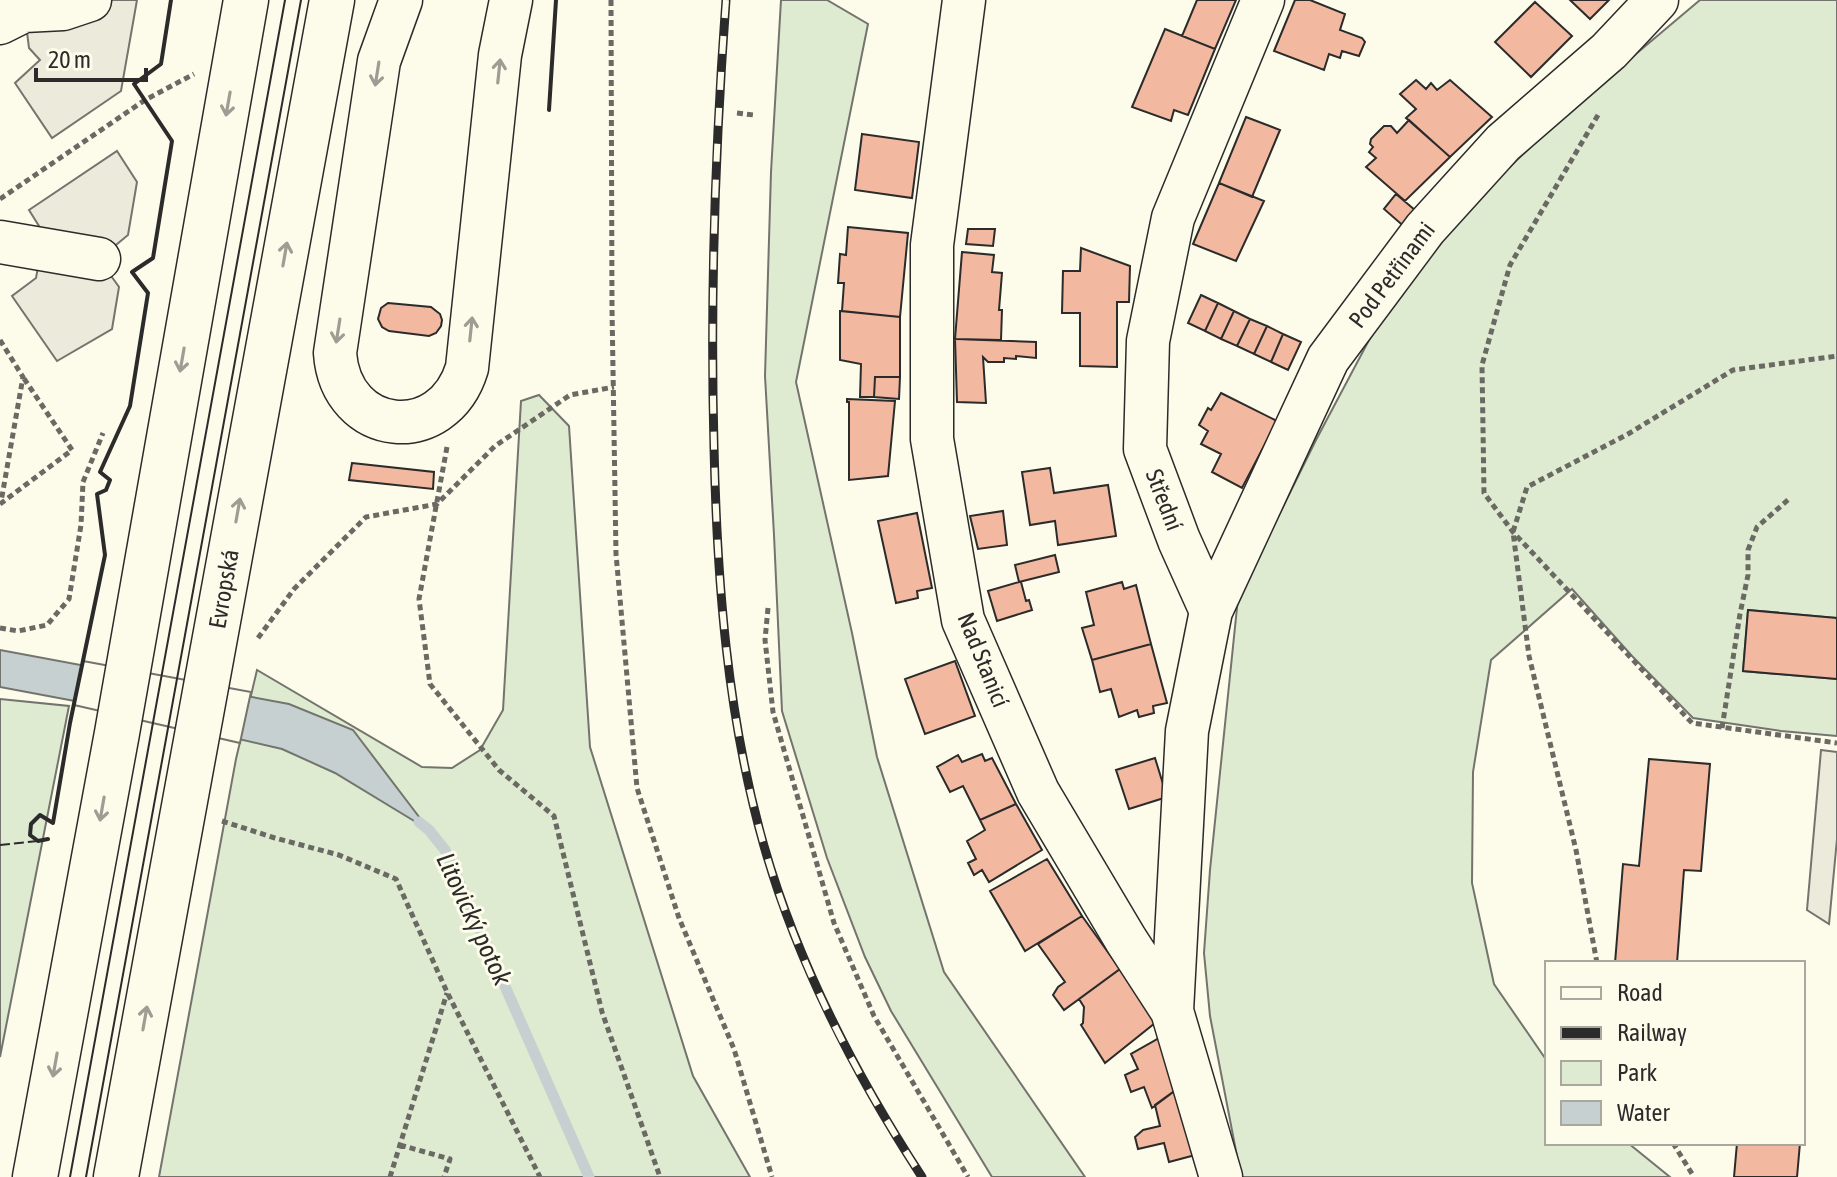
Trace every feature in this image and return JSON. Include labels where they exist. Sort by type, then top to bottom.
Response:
[{"type":"main road","points":[[35,1177],[246,0]]},
{"type":"main road","name":"Evropská","points":[[116,1177],[332,0]]},
{"type":"street","points":[[0,23],[24,11],[63,9],[90,0]]},
{"type":"street","points":[[401,0],[379,61],[335,353],[338,376],[355,403],[376,417],[405,422],[428,417],[442,408],[464,380],[500,55],[511,0]]},
{"type":"street","name":"Nad Stanicí","points":[[964,0],[932,245],[932,439],[963,620],[1038,792],[1172,1011],[1221,1177]]},
{"type":"street","name":"Střední","points":[[1211,611],[1179,540],[1145,449],[1148,341],[1173,218],[1263,0]]},
{"type":"street","name":"Pod Petřinami","points":[[1211,611],[1328,359],[1425,229],[1503,143],[1609,51],[1657,0]]},
{"type":"street","points":[[0,242],[99,259]]},
{"type":"street","points":[[1172,1011],[1187,731],[1211,611]]},
{"type":"path","points":[[611,0],[616,554],[637,788],[679,918],[734,1049],[772,1177]]},
{"type":"path","points":[[0,199],[145,100],[197,72]]},
{"type":"path","points":[[1600,112],[1510,265],[1482,365],[1484,493],[1513,532],[1692,723],[1837,743]]},
{"type":"path","points":[[737,113],[754,115]]},
{"type":"path","points":[[0,340],[72,450],[0,504]]},
{"type":"path","points":[[1597,961],[1576,850],[1529,656],[1513,532],[1527,487],[1628,434],[1733,370],[1837,356]]},
{"type":"path","points":[[0,504],[23,377]]},
{"type":"path","points":[[257,639],[294,589],[366,517],[437,504],[495,446],[570,395],[614,387]]},
{"type":"path","points":[[0,628],[18,631],[47,625],[69,599],[81,525],[83,482],[103,433]]},
{"type":"path","points":[[449,435],[419,599],[430,684],[499,770],[554,816],[602,1012],[660,1177]]},
{"type":"path","points":[[1722,728],[1748,575],[1748,550],[1757,527],[1789,499]]},
{"type":"path","points":[[768,608],[765,640],[773,712],[834,923],[874,1016],[968,1177]]},
{"type":"path","points":[[233,825],[339,855],[396,879],[447,992],[540,1177]]},
{"type":"path","points":[[390,1177],[447,992]]},
{"type":"path","points":[[400,1145],[450,1159],[444,1177]]},
{"type":"path","points":[[1674,1145],[1694,1177]]},
{"type":"green space","points":[[781,0],[827,0],[868,24],[796,382],[877,757],[944,972],[1085,1177],[992,1177],[891,1011],[865,957],[827,858],[782,711],[765,376],[771,172]]},
{"type":"green space","points":[[1700,0],[1837,0],[1837,618],[1748,610],[1743,671],[1837,679],[1837,736],[1693,718],[1572,589],[1491,660],[1473,772],[1472,883],[1494,984],[1545,1058],[1545,1145],[1630,1145],[1670,1177],[1241,1177],[1210,1016],[1204,953],[1238,598],[1377,325],[1442,231],[1573,107]]},
{"type":"green space","points":[[539,395],[569,426],[590,747],[693,1076],[750,1177],[159,1177],[236,759],[257,670],[422,767],[452,768],[480,750],[503,710],[521,401]]},
{"type":"green space","points":[[0,699],[69,706],[0,1057]]},
{"type":"shaded area","points":[[23,0],[137,0],[121,91],[52,138],[15,83],[40,60],[29,48]]},
{"type":"shaded area","points":[[117,151],[137,182],[128,235],[99,259],[119,287],[112,329],[57,361],[12,296],[36,278],[44,234],[29,210]]},
{"type":"shaded area","points":[[1821,750],[1837,752],[1837,839],[1829,924],[1807,910]]},
{"type":"water","points":[[0,650],[289,704],[353,730],[429,830],[335,773],[282,749],[80,702],[0,687]]},
{"type":"pier","points":[[83,661],[251,692],[240,743],[74,705]]},
{"type":"building","points":[[1197,0],[1236,0],[1215,49],[1182,36]]},
{"type":"building","points":[[1295,0],[1310,0],[1345,14],[1340,30],[1365,42],[1359,56],[1342,51],[1340,58],[1329,54],[1324,70],[1274,51]]},
{"type":"building","points":[[1570,0],[1609,0],[1590,19]]},
{"type":"building","points":[[1535,2],[1572,36],[1531,77],[1495,42]]},
{"type":"building","points":[[1165,29],[1215,49],[1188,115],[1174,110],[1171,121],[1132,107]]},
{"type":"building","points":[[1416,80],[1426,89],[1431,83],[1437,90],[1450,80],[1492,117],[1450,157],[1406,118],[1416,109],[1400,94]]},
{"type":"building","points":[[1246,117],[1280,130],[1252,197],[1219,183]]},
{"type":"building","points":[[1409,120],[1450,157],[1405,201],[1366,167],[1376,158],[1369,152],[1373,147],[1371,139],[1384,126],[1391,126],[1397,133]]},
{"type":"building","points":[[862,134],[919,142],[912,198],[855,190]]},
{"type":"building","points":[[1219,183],[1264,201],[1236,261],[1193,244]]},
{"type":"building","points":[[1396,194],[1422,216],[1408,230],[1384,209]]},
{"type":"building","points":[[848,227],[908,233],[900,317],[842,311],[844,283],[838,283],[840,254],[846,255]]},
{"type":"building","points":[[968,229],[995,229],[993,246],[966,244]]},
{"type":"building","points":[[1081,248],[1130,266],[1129,302],[1117,302],[1117,367],[1080,366],[1080,313],[1062,313],[1063,271],[1080,271]]},
{"type":"building","points":[[962,252],[994,255],[992,272],[1002,273],[999,310],[1002,310],[1001,340],[955,339]]},
{"type":"building","points":[[1201,295],[1218,303],[1205,331],[1188,323]]},
{"type":"building","points":[[388,303],[431,307],[440,314],[441,326],[429,336],[389,331],[382,327],[378,319],[381,308]]},
{"type":"building","points":[[1218,303],[1234,311],[1221,339],[1205,331]]},
{"type":"building","points":[[840,311],[900,317],[900,377],[875,377],[874,397],[860,397],[861,364],[840,360]]},
{"type":"building","points":[[1234,311],[1250,319],[1237,346],[1221,339]]},
{"type":"building","points":[[1250,319],[1267,326],[1254,354],[1237,346]]},
{"type":"building","points":[[1267,326],[1283,334],[1271,362],[1254,354]]},
{"type":"building","points":[[1283,334],[1301,342],[1288,370],[1271,362]]},
{"type":"building","points":[[955,339],[1036,342],[1036,358],[1016,356],[1016,359],[1004,358],[1004,362],[988,362],[983,357],[986,403],[957,402]]},
{"type":"building","points":[[875,377],[900,377],[899,399],[874,397]]},
{"type":"building","points":[[1221,393],[1277,421],[1242,488],[1212,472],[1221,454],[1201,444],[1208,431],[1199,425]]},
{"type":"building","points":[[847,399],[895,401],[888,476],[849,480]]},
{"type":"building","points":[[352,463],[434,472],[433,489],[349,480]]},
{"type":"building","points":[[1050,468],[1054,493],[1108,485],[1116,536],[1058,545],[1055,521],[1030,525],[1022,472]]},
{"type":"building","points":[[1003,511],[1007,545],[978,549],[970,516]]},
{"type":"building","points":[[917,513],[932,588],[917,591],[918,598],[896,603],[878,521]]},
{"type":"building","points":[[1055,555],[1059,572],[1019,582],[1015,565]]},
{"type":"building","points":[[1021,582],[1032,610],[997,621],[988,591]]},
{"type":"building","points":[[1122,582],[1124,589],[1136,585],[1151,644],[1092,660],[1082,628],[1094,625],[1086,592]]},
{"type":"building","points":[[1748,610],[1837,618],[1837,679],[1743,671]]},
{"type":"building","points":[[1151,644],[1167,703],[1153,706],[1154,713],[1139,717],[1137,710],[1119,717],[1111,689],[1100,692],[1092,660]]},
{"type":"building","points":[[955,661],[975,716],[925,734],[905,679]]},
{"type":"building","points":[[982,754],[985,761],[992,758],[1016,804],[980,820],[963,786],[950,792],[937,767],[958,755],[962,762]]},
{"type":"building","points":[[1155,758],[1167,797],[1129,809],[1116,770]]},
{"type":"building","points":[[1649,759],[1710,764],[1701,871],[1684,870],[1677,961],[1615,961],[1623,864],[1639,866]]},
{"type":"building","points":[[1016,804],[1042,850],[989,882],[982,870],[974,875],[968,863],[976,859],[967,841],[985,830],[980,820]]},
{"type":"building","points":[[1047,859],[1082,916],[1025,951],[990,891]]},
{"type":"building","points":[[1082,916],[1120,969],[1064,1010],[1053,995],[1065,982],[1038,944]]},
{"type":"building","points":[[1120,969],[1155,1023],[1105,1063],[1081,1025],[1084,1007],[1079,999]]},
{"type":"building","points":[[1161,1037],[1180,1087],[1152,1108],[1144,1087],[1131,1092],[1125,1075],[1138,1069],[1131,1054]]},
{"type":"building","points":[[1180,1087],[1199,1154],[1169,1162],[1164,1143],[1138,1149],[1135,1137],[1143,1130],[1160,1126],[1155,1105]]},
{"type":"building","points":[[1737,1145],[1800,1145],[1797,1177],[1734,1177]]},
{"type":"waterway","name":"Litovický potok","points":[[419,822],[445,850],[589,1177]]},
{"type":"tram line","points":[[70,1177],[285,0]]},
{"type":"tram line","points":[[86,1177],[301,0]]},
{"type":"railway","points":[[726,0],[714,223],[715,497],[726,648],[741,748],[764,846],[811,976],[874,1099],[922,1177]]},
{"type":"fence","points":[[0,845],[38,841]]},
{"type":"wall","points":[[48,839],[38,841],[30,835],[31,824],[40,815],[53,823],[105,555],[97,494],[106,490],[110,480],[100,472],[130,406],[148,293],[132,272],[153,258],[172,141],[134,84],[161,64],[171,0]]},
{"type":"wall","points":[[549,110],[556,0]]}]
